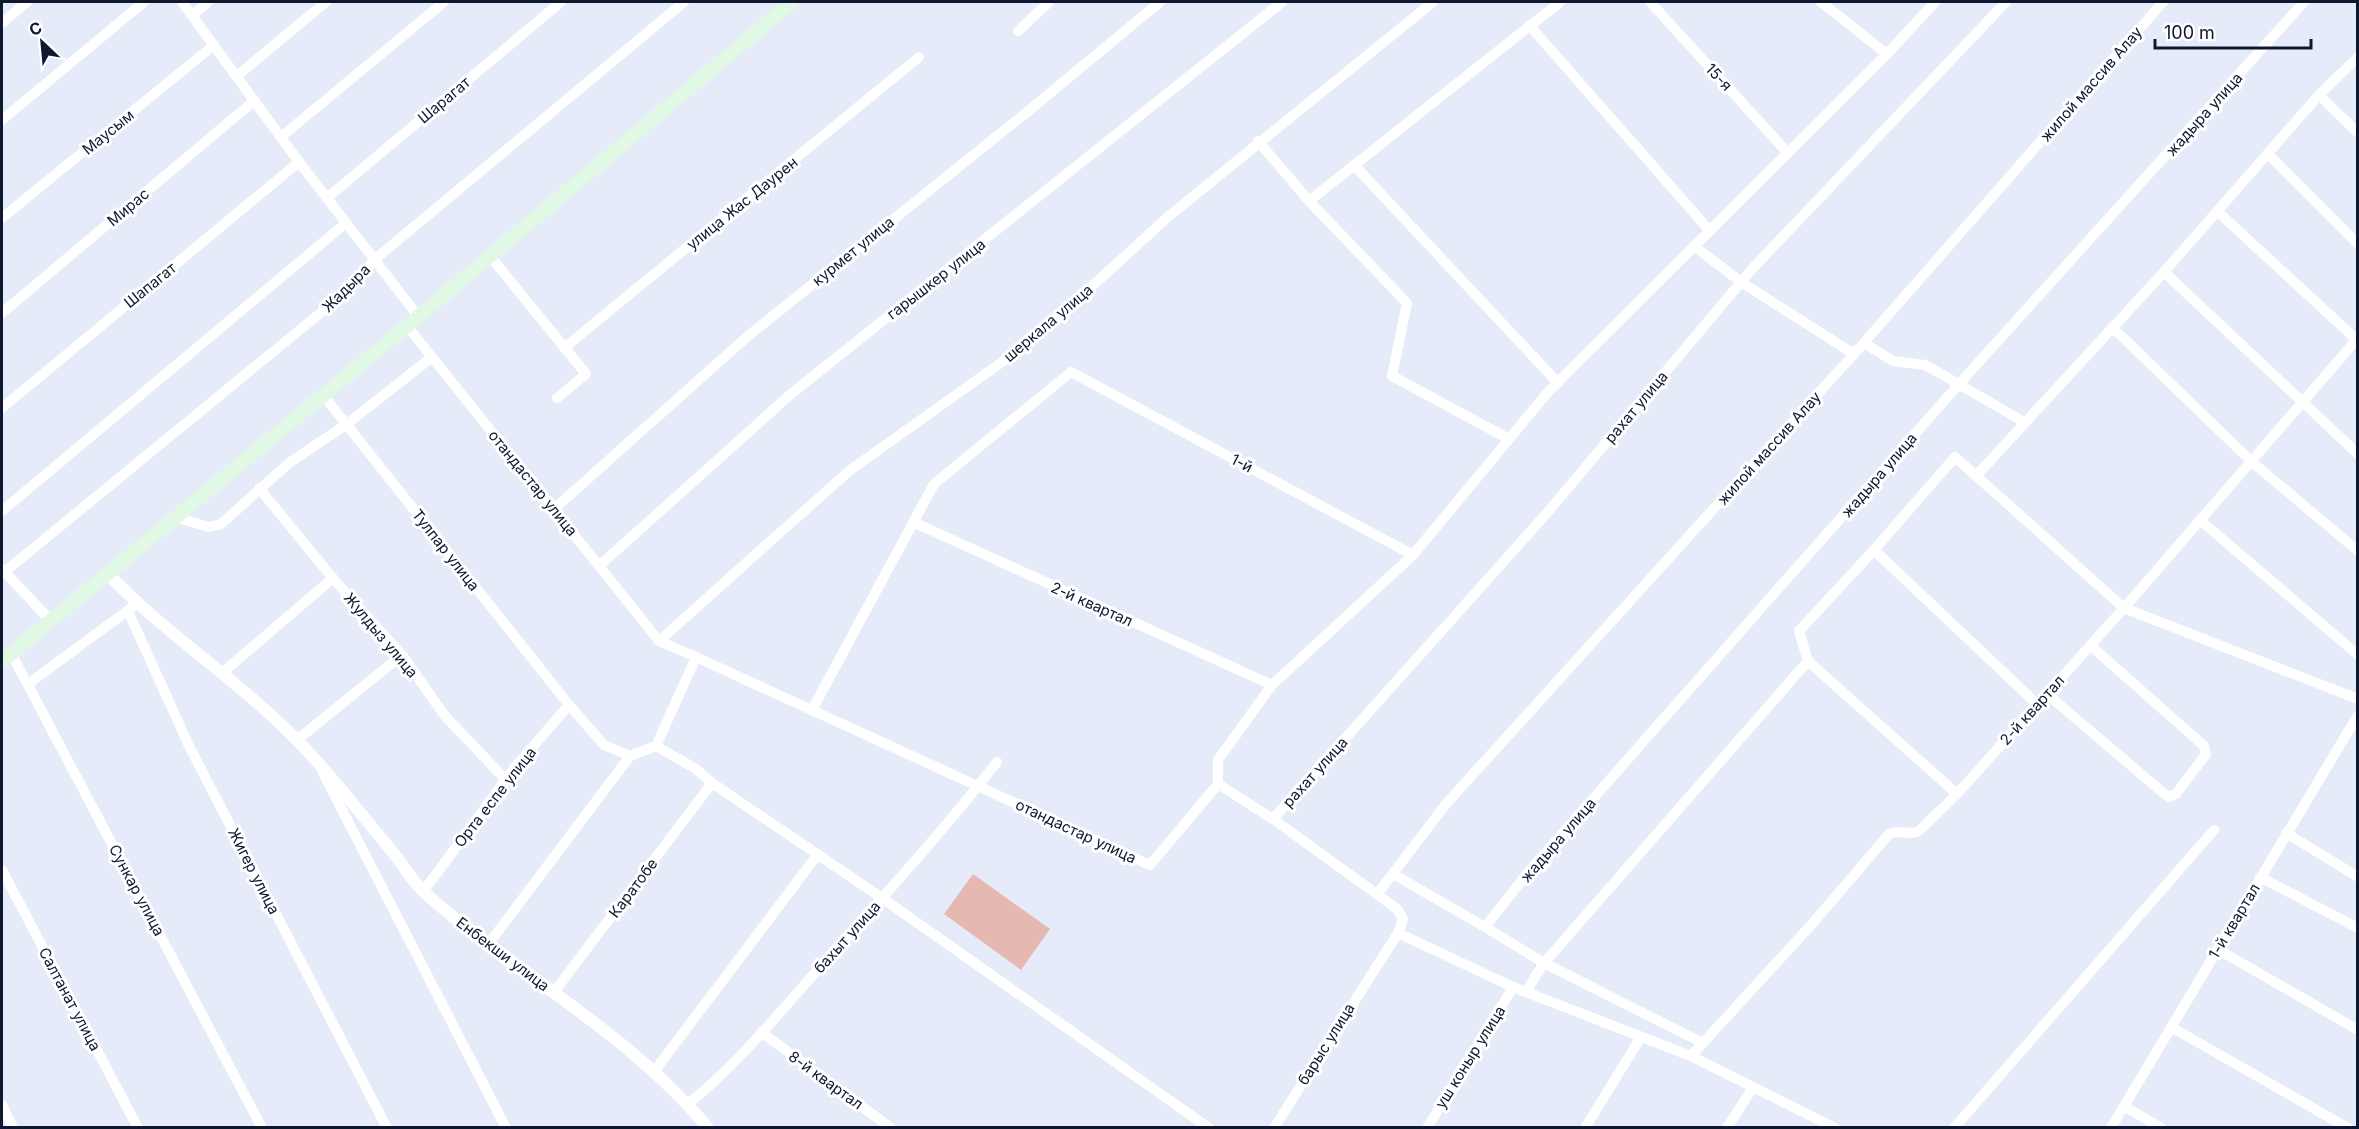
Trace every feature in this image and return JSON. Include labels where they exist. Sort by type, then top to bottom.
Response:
[{"type":"main road","points":[[6,657],[407,326],[792,2]]},
{"type":"street","points":[[2,23],[27,2]]},
{"type":"street","points":[[2,120],[144,2]]},
{"type":"street","points":[[182,2],[299,162],[418,316]]},
{"type":"street","points":[[193,15],[208,2]]},
{"type":"street","points":[[237,76],[326,2]]},
{"type":"street","points":[[281,137],[444,2]]},
{"type":"street","name":"Шарагат","points":[[327,198],[561,2]]},
{"type":"street","name":"Жадыра","points":[[2,571],[324,310],[351,287],[374,260],[684,2]]},
{"type":"street","points":[[1018,30],[1049,2]]},
{"type":"street","name":"курмет улица","points":[[554,509],[748,336],[1026,113],[1160,2]]},
{"type":"street","name":"гарышкер улица","points":[[599,566],[791,394],[1282,2]]},
{"type":"street","name":"шеркала улица","points":[[659,641],[849,471],[1033,340],[1169,216],[1258,141],[1433,2]]},
{"type":"street","points":[[1309,201],[1560,2]]},
{"type":"street","name":"15-я","points":[[1650,2],[1788,153]]},
{"type":"street","points":[[1821,2],[1887,54]]},
{"type":"street","points":[[1835,1128],[1752,1089],[1691,1056],[1527,990],[1513,987],[1398,933],[1402,919],[1398,910],[1273,819],[1218,784],[1218,760],[1272,685],[1413,555],[1558,382],[1887,54],[1935,2]]},
{"type":"street","name":"рахат улица","points":[[1273,819],[1547,513],[1741,282],[2006,2]]},
{"type":"street","name":"жилой массив Алау","points":[[1377,893],[1446,804],[1854,354],[2162,2]]},
{"type":"street","name":"жадыра улица","points":[[1485,927],[1530,870],[1959,384],[2304,2]]},
{"type":"street","points":[[1529,25],[1710,231]]},
{"type":"street","name":"Маусым","points":[[2,218],[214,45]]},
{"type":"street","name":"улица Жас Даурен","points":[[564,348],[919,57]]},
{"type":"street","points":[[1976,476],[2164,272],[2319,95],[2358,57]]},
{"type":"street","points":[[2319,95],[2358,133]]},
{"type":"street","name":"Мирас","points":[[2,313],[255,100]]},
{"type":"street","points":[[1258,141],[1309,201],[1407,303],[1392,376],[1509,439]]},
{"type":"street","points":[[2269,154],[2358,244]]},
{"type":"street","name":"Шапагат","points":[[2,408],[299,162]]},
{"type":"street","points":[[1354,165],[1558,382]]},
{"type":"street","points":[[2218,212],[2357,340]]},
{"type":"street","points":[[2,511],[346,223]]},
{"type":"street","points":[[1694,246],[1741,282],[1854,354]]},
{"type":"street","points":[[490,256],[586,374],[557,399]]},
{"type":"street","points":[[2164,272],[2302,404],[2358,454]]},
{"type":"street","name":"отандастар улица","points":[[407,326],[659,641],[1150,865],[1218,784]]},
{"type":"street","points":[[2112,327],[2252,462],[2358,551]]},
{"type":"street","name":"2-й квартал","points":[[1691,1056],[1813,923],[1889,834],[1894,831],[1913,834],[1919,831],[1957,794],[2124,608],[2357,340]]},
{"type":"street","points":[[1864,342],[1893,361],[1925,365],[2024,422]]},
{"type":"street","points":[[174,517],[214,527],[289,463],[347,424],[432,357]]},
{"type":"street","name":"1-й","points":[[913,522],[933,484],[1071,372],[1413,555]]},
{"type":"street","name":"Тулпар улица","points":[[323,394],[569,705],[604,746],[630,756]]},
{"type":"street","points":[[1957,794],[1808,661],[1799,631],[1955,457],[2124,608],[2358,699]]},
{"type":"street","name":"Жулдыз улица","points":[[259,488],[333,578],[402,655],[445,716],[506,780]]},
{"type":"street","points":[[2200,519],[2358,655]]},
{"type":"street","points":[[812,710],[913,522]]},
{"type":"street","name":"2-й квартал","points":[[913,522],[1272,685]]},
{"type":"street","points":[[1874,550],[2037,704]]},
{"type":"street","points":[[2,571],[50,620]]},
{"type":"street","name":"Енбекши улица","points":[[108,574],[132,607],[222,673],[297,740],[318,762],[423,892],[487,945],[609,1034],[688,1104],[708,1128]]},
{"type":"street","points":[[222,673],[333,578]]},
{"type":"street","points":[[28,684],[132,607]]},
{"type":"street","name":"Жигер улица","points":[[132,607],[189,746],[387,1128]]},
{"type":"street","points":[[2047,694],[2161,791],[2169,797],[2176,794],[2206,754],[2204,746],[2090,645]]},
{"type":"street","points":[[297,740],[402,655]]},
{"type":"street","name":"Сункар улица","points":[[6,657],[28,684],[262,1128]]},
{"type":"street","points":[[487,945],[630,756],[656,746],[696,657]]},
{"type":"street","points":[[1527,990],[1544,963],[1808,661]]},
{"type":"street","name":"Орта еспе улица","points":[[423,892],[506,780],[569,705]]},
{"type":"street","name":"1-й квартал","points":[[2111,1128],[2358,715]]},
{"type":"street","points":[[656,746],[696,769],[712,783],[882,898],[1209,1128]]},
{"type":"street","name":"Енбекши улица","points":[[318,762],[506,1128]]},
{"type":"street","name":"бахыт улица","points":[[688,1104],[720,1078],[946,827],[997,762]]},
{"type":"street","name":"Каратобе","points":[[554,992],[712,783]]},
{"type":"street","points":[[1954,1128],[2214,831]]},
{"type":"street","points":[[2286,834],[2358,877]]},
{"type":"street","points":[[653,1073],[818,854]]},
{"type":"street","name":"Салтанат улица","points":[[2,870],[138,1128]]},
{"type":"street","points":[[1393,874],[1544,963],[1703,1043]]},
{"type":"street","points":[[2260,877],[2358,928]]},
{"type":"street","name":"барыс улица","points":[[1274,1128],[1398,933]]},
{"type":"street","points":[[2217,949],[2358,1030]]},
{"type":"street","name":"уш коныр улица","points":[[1427,1128],[1513,987]]},
{"type":"street","points":[[2171,1027],[2348,1128]]},
{"type":"street","name":"8-й квартал","points":[[761,1032],[891,1128]]},
{"type":"street","points":[[1584,1128],[1641,1037]]},
{"type":"street","points":[[1727,1128],[1752,1089]]},
{"type":"street","points":[[2,1105],[13,1128]]},
{"type":"street","points":[[2124,1106],[2161,1128]]},
{"type":"shaded area","points":[[973,874],[1050,929],[1021,970],[944,914]]}]
